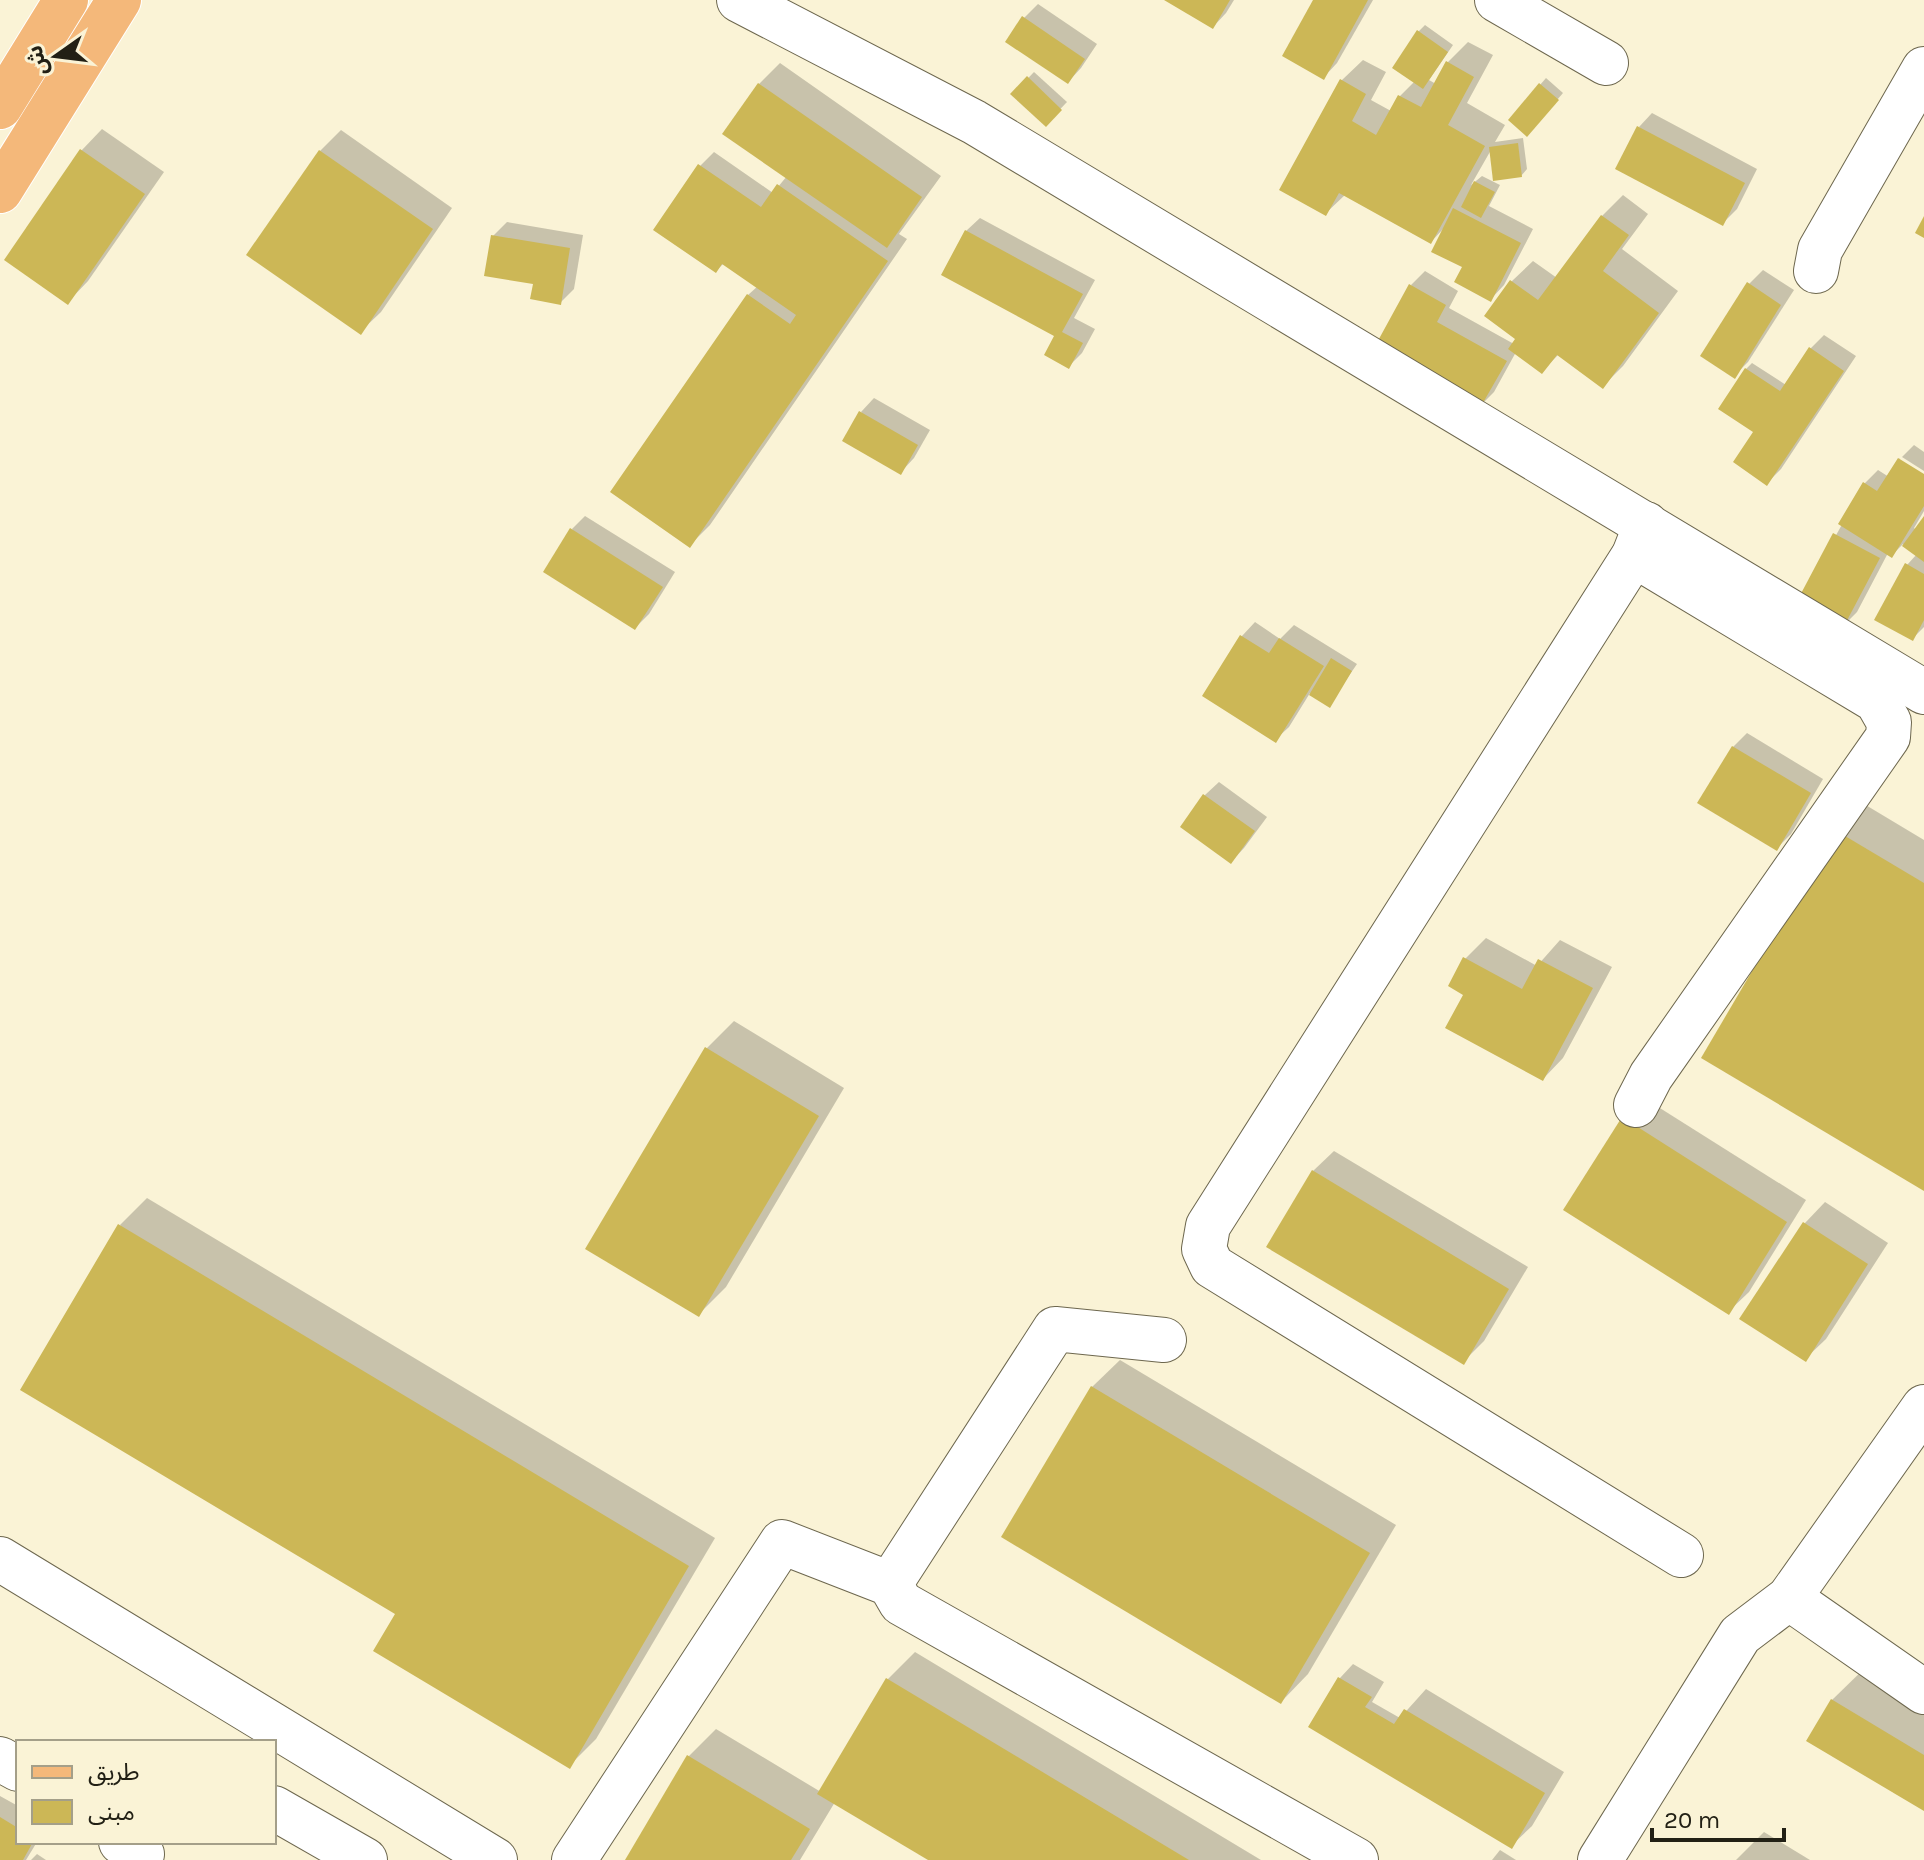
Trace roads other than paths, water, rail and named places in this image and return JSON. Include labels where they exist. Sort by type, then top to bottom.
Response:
[{"type":"main road","points":[[0,107],[66,0]]},
{"type":"main road","points":[[0,191],[119,0]]},
{"type":"street","points":[[739,0],[974,122],[1640,540],[1877,701],[1889,722],[1888,737],[1651,1076],[1636,1105]]},
{"type":"street","points":[[1497,0],[1606,63]]},
{"type":"street","points":[[1816,271],[1820,250],[1924,69]]},
{"type":"street","points":[[1640,540],[1924,692]]},
{"type":"street","points":[[1640,540],[1208,1226],[1204,1249],[1212,1266],[1681,1555]]},
{"type":"street","points":[[890,1584],[1055,1329],[1164,1340]]},
{"type":"street","points":[[1600,1860],[1740,1635],[1789,1598],[1924,1407]]},
{"type":"street","points":[[574,1860],[782,1542],[890,1584],[901,1603],[1356,1860]]},
{"type":"street","points":[[0,1559],[495,1860]]},
{"type":"street","points":[[1789,1598],[1924,1692]]},
{"type":"street","points":[[276,1809],[365,1860]]}]
